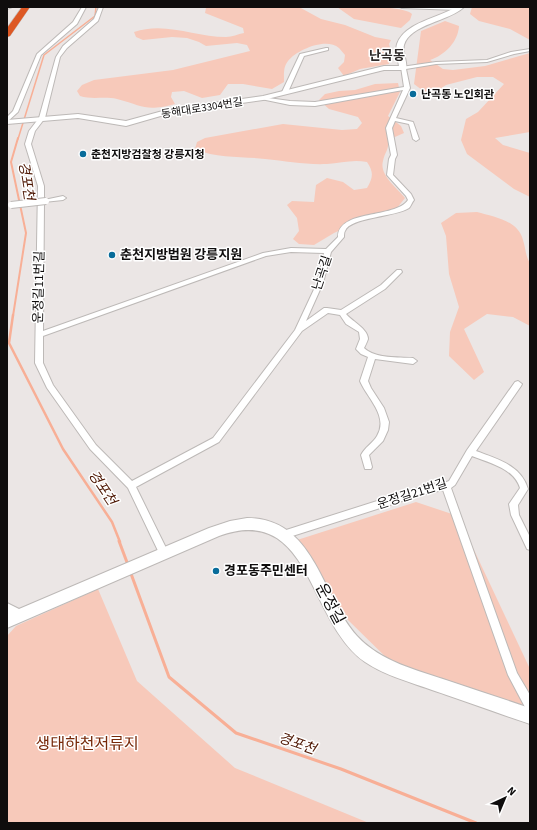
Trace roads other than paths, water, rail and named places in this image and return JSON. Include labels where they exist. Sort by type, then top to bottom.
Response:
[{"type":"highway","points":[[7,26],[21,7]]},
{"type":"highway","points":[[7,34],[26,7]]},
{"type":"street","points":[[9,121],[15,112],[39,54],[75,23],[84,7]]},
{"type":"street","name":"운정길11번길","points":[[101,7],[96,20],[65,47],[58,57],[42,118],[32,131],[28,144],[41,186],[38,335],[39,363],[50,386],[94,446],[131,486],[160,555]]},
{"type":"street","points":[[402,7],[459,8]]},
{"type":"street","points":[[263,98],[290,103],[315,104],[407,88],[401,45],[404,38],[418,28],[459,8]]},
{"type":"street","points":[[285,92],[302,54],[326,49]]},
{"type":"street","points":[[403,68],[436,63],[487,61],[513,53],[530,50]]},
{"type":"street","name":"동해대로3304번길","points":[[9,121],[78,116],[126,124],[170,111],[263,98],[341,80],[384,68],[403,68]]},
{"type":"street","name":"난곡길","points":[[131,486],[216,440],[298,331],[320,283],[328,251],[341,237],[341,231],[346,225],[370,216],[392,213],[407,206],[411,200],[390,175],[394,154],[389,128],[407,88]]},
{"type":"street","points":[[406,121],[409,115]]},
{"type":"street","points":[[393,119],[411,123],[416,138]]},
{"type":"street","points":[[9,205],[63,198]]},
{"type":"street","points":[[38,335],[265,254],[290,250],[328,251]]},
{"type":"street","points":[[298,331],[327,310],[342,313],[383,287],[399,272]]},
{"type":"street","points":[[342,313],[345,319],[362,331],[364,339],[360,349],[372,356],[413,361]]},
{"type":"street","points":[[368,467],[364,455],[383,433],[385,422],[382,410],[366,388],[364,381],[372,356]]},
{"type":"street","name":"운정길21번길","points":[[283,535],[421,491],[446,486],[452,483],[470,452],[518,384]]},
{"type":"street","points":[[470,452],[507,468],[521,478],[524,489],[513,504],[520,528],[530,546]]},
{"type":"street","points":[[446,486],[513,675],[530,705]]},
{"type":"street","name":"운정길","points":[[10,618],[214,532],[244,523],[259,524],[271,528],[283,535],[294,545],[314,574],[335,618],[347,634],[372,659],[393,669],[530,716]]},
{"type":"waterway","name":"경포천","points":[[18,139],[44,55],[95,16],[96,7]]},
{"type":"waterway","name":"경포천","points":[[13,316],[26,233],[11,162],[18,138]]},
{"type":"waterway","name":"경포천","points":[[13,315],[9,343],[63,449],[112,522],[120,542]]},
{"type":"waterway","name":"경포천","points":[[119,541],[128,565]]},
{"type":"waterway","name":"경포천","points":[[130,571],[169,677],[236,733],[341,769],[476,823]]},
{"type":"place","name":"난곡동 노인회관","points":[[413,94]]},
{"type":"place","name":"춘천지방검찰청 강릉지청","points":[[83,154]]},
{"type":"place","name":"춘천지방법원 강릉지원","points":[[112,255]]},
{"type":"place","name":"경포동주민센터","points":[[216,571]]},
{"type":"district","name":"난곡동","points":[[387,56]]},
{"type":"park label","name":"생태하천저류지","points":[[87,744]]}]
